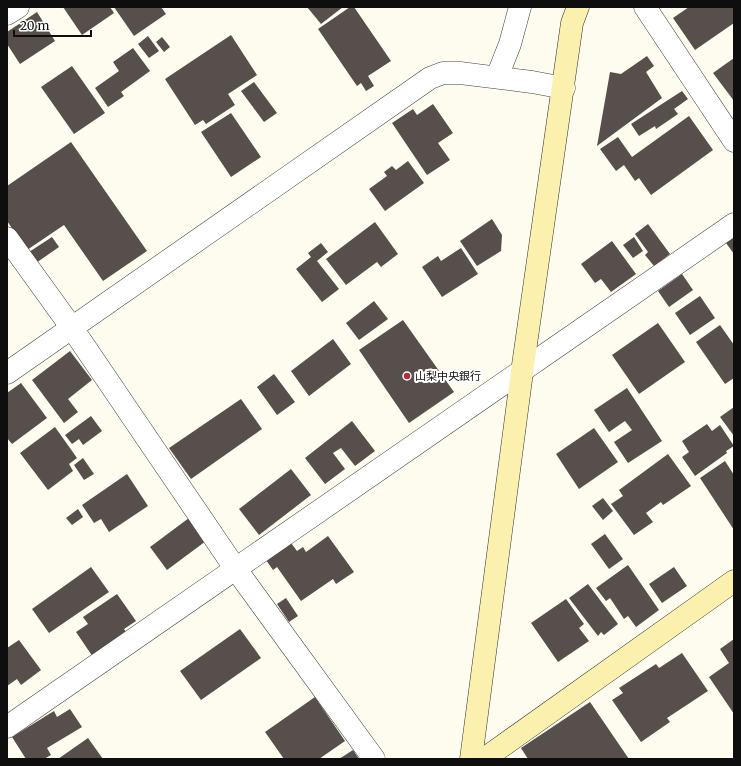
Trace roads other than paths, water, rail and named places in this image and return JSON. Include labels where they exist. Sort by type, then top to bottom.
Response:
[{"type":"street","points":[[7,14],[18,7]]},
{"type":"street","points":[[497,77],[510,44],[520,7]]},
{"type":"street","points":[[645,7],[734,141]]},
{"type":"street","points":[[470,759],[522,372],[574,12]]},
{"type":"street","points":[[7,373],[430,78],[444,73],[460,73],[497,77],[564,88]]},
{"type":"street","points":[[7,727],[734,224]]},
{"type":"street","points":[[7,238],[72,328],[235,568],[374,759]]},
{"type":"street","points":[[484,759],[734,581]]},
{"type":"place","name":"山梨中央銀行","points":[[407,376]]}]
